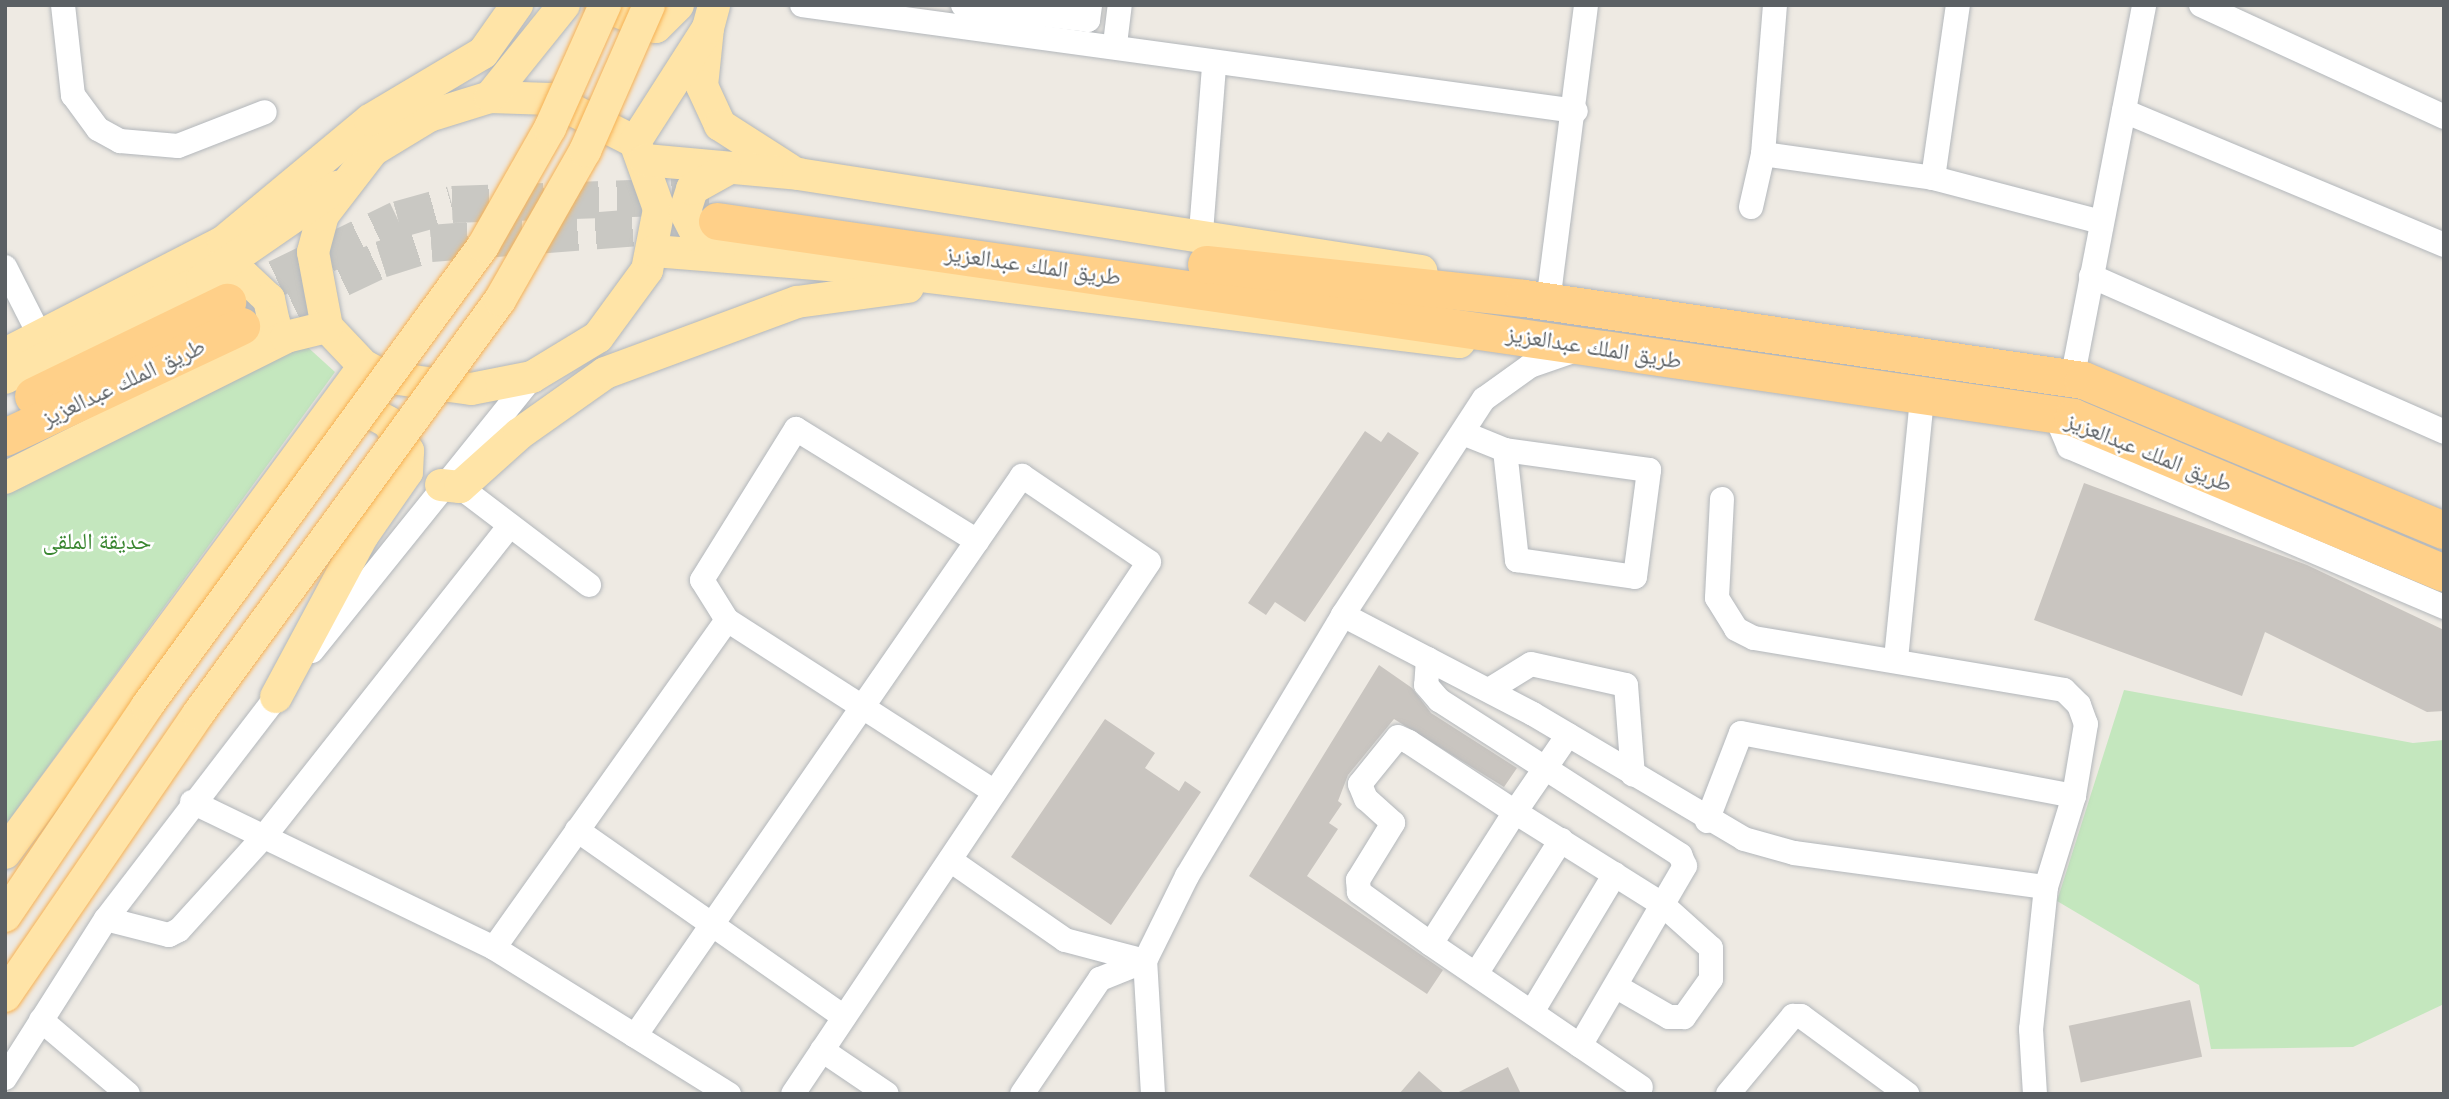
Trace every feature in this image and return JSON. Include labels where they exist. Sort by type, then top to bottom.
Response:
[{"type":"highway","name":"طريق الملك عبدالعزيز","points":[[720,210],[1536,300],[2072,380],[2444,530]]},
{"type":"highway","name":"طريق الملك عبدالعزيز","points":[[720,210],[1540,340],[2055,415],[2444,573]]},
{"type":"highway","name":"طريق الملك عبدالعزيز","points":[[5,409],[229,317]]},
{"type":"highway","name":"طريق الملك عبدالعزيز","points":[[5,437],[229,317]]},
{"type":"main road","points":[[5,354],[223,242],[370,120],[483,53],[517,5]]},
{"type":"main road","points":[[489,97],[564,5]]},
{"type":"main road","points":[[5,916],[147,706],[484,246],[550,128],[603,5],[656,27],[678,5]]},
{"type":"main road","points":[[5,996],[198,714],[500,300],[586,151],[649,5]]},
{"type":"main road","points":[[347,180],[323,215],[313,251],[327,327],[364,366],[423,387],[471,389],[532,377],[598,337],[626,306],[654,251],[659,209],[640,151],[711,16]]},
{"type":"main road","points":[[711,16],[702,86],[720,125],[798,174],[1201,232],[1446,276],[1536,300]]},
{"type":"main road","points":[[5,478],[229,317],[373,150],[429,116],[489,97],[551,99],[640,151],[720,210],[973,283],[1432,343],[1540,340]]},
{"type":"main road","points":[[654,251],[720,210],[798,174]]},
{"type":"main road","points":[[451,486],[605,373],[704,333],[797,302],[973,283]]},
{"type":"main road","points":[[5,378],[229,317],[286,337],[327,327]]},
{"type":"main road","points":[[5,853],[364,366]]},
{"type":"main road","points":[[227,550],[323,435],[360,407],[387,422],[408,451],[407,472],[363,536],[276,697]]},
{"type":"street","points":[[63,5],[73,95],[97,129],[120,141],[178,146],[265,111]]},
{"type":"street","points":[[711,16],[733,5]]},
{"type":"street","points":[[802,5],[1115,44],[1214,66],[1576,111]]},
{"type":"street","points":[[963,5],[1088,20],[1090,5]]},
{"type":"street","points":[[1115,44],[1120,5]]},
{"type":"street","points":[[1536,300],[1576,111],[1586,5]]},
{"type":"street","points":[[1751,207],[1763,155],[1775,5]]},
{"type":"street","points":[[1933,178],[1958,5]]},
{"type":"street","points":[[2072,380],[2144,5]]},
{"type":"street","points":[[2201,5],[2444,117]]},
{"type":"street","points":[[1201,232],[1214,66]]},
{"type":"street","points":[[2124,111],[2444,245]]},
{"type":"street","points":[[1763,155],[1933,178],[2101,222]]},
{"type":"street","points":[[5,267],[40,336]]},
{"type":"street","points":[[2091,276],[2444,432]]},
{"type":"street","points":[[1153,1094],[1145,961],[1187,876],[1343,615],[1484,399],[1530,366],[1586,346]]},
{"type":"street","points":[[5,1078],[106,919],[192,802],[451,486],[532,377]]},
{"type":"street","points":[[1896,659],[1922,397]]},
{"type":"street","points":[[2055,415],[2069,447],[2444,607]]},
{"type":"street","points":[[977,541],[796,429],[702,580],[727,620],[995,792]]},
{"type":"street","points":[[1463,432],[1506,450],[1649,470],[1635,577],[1517,559],[1506,450]]},
{"type":"street","points":[[635,1036],[1022,476],[1149,562],[793,1094]]},
{"type":"street","points":[[451,486],[510,525],[589,585]]},
{"type":"street","points":[[1722,499],[1717,598],[1736,629],[1754,638],[1896,659],[2064,690],[2086,724],[2074,796],[2046,887],[2031,1029],[2035,1094]]},
{"type":"street","points":[[106,919],[169,935],[179,930],[267,833],[510,525]]},
{"type":"street","points":[[1343,615],[1489,690],[1568,735],[1707,821],[1794,853],[2046,887]]},
{"type":"street","points":[[494,948],[727,620]]},
{"type":"street","points":[[1428,659],[1426,685],[1439,699],[1680,855],[1685,866],[1617,987],[1580,1046]]},
{"type":"street","points":[[1489,690],[1531,664],[1626,685],[1633,775]]},
{"type":"street","points":[[1707,821],[1741,733],[2074,796]]},
{"type":"street","points":[[1431,944],[1515,811],[1568,735]]},
{"type":"street","points":[[1617,987],[1669,1017],[1684,1017],[1697,1006],[1711,979],[1712,948],[1663,905],[1398,737],[1360,784],[1366,799],[1393,823],[1358,880],[1359,892],[1641,1087]]},
{"type":"street","points":[[192,802],[267,833],[494,948],[729,1094]]},
{"type":"street","points":[[577,830],[844,1017]]},
{"type":"street","points":[[1476,974],[1561,840]]},
{"type":"street","points":[[950,859],[1065,940],[1145,961]]},
{"type":"street","points":[[1532,1012],[1615,874]]},
{"type":"street","points":[[1021,1094],[1100,979],[1145,961]]},
{"type":"street","points":[[1728,1094],[1793,1016],[1812,1019],[1907,1094]]},
{"type":"street","points":[[41,1020],[128,1094]]},
{"type":"street","points":[[822,1050],[887,1094]]},
{"type":"green space","name":"حديقة الملقى","points":[[302,342],[335,372],[5,826],[5,484]]},
{"type":"green space","points":[[2124,690],[2413,743],[2444,740],[2444,1004],[2353,1047],[2211,1049],[2199,985],[2057,901]]},
{"type":"building","points":[[1365,431],[1381,442],[1388,432],[1419,453],[1305,622],[1275,602],[1266,615],[1248,603]]},
{"type":"building","points":[[2084,483],[2307,565],[2444,630],[2444,711],[2427,712],[2265,632],[2242,696],[2034,620]]},
{"type":"building","points":[[1379,665],[1412,688],[1431,713],[1517,768],[1504,787],[1394,719],[1348,775],[1338,801],[1342,804],[1329,823],[1338,829],[1307,876],[1443,970],[1427,994],[1249,876]]},
{"type":"building","points":[[1105,719],[1155,753],[1145,768],[1179,791],[1185,781],[1201,792],[1111,925],[1011,857]]},
{"type":"building","points":[[2190,1000],[2202,1057],[2081,1083],[2069,1026]]},
{"type":"building","points":[[1508,1067],[1521,1094],[1455,1094]]},
{"type":"building","points":[[1419,1071],[1445,1094],[1399,1094]]},
{"type":"tunnel","points":[[227,302],[398,219],[452,204],[720,195]]},
{"type":"tunnel","points":[[242,325],[381,259],[431,243],[717,221]]}]
